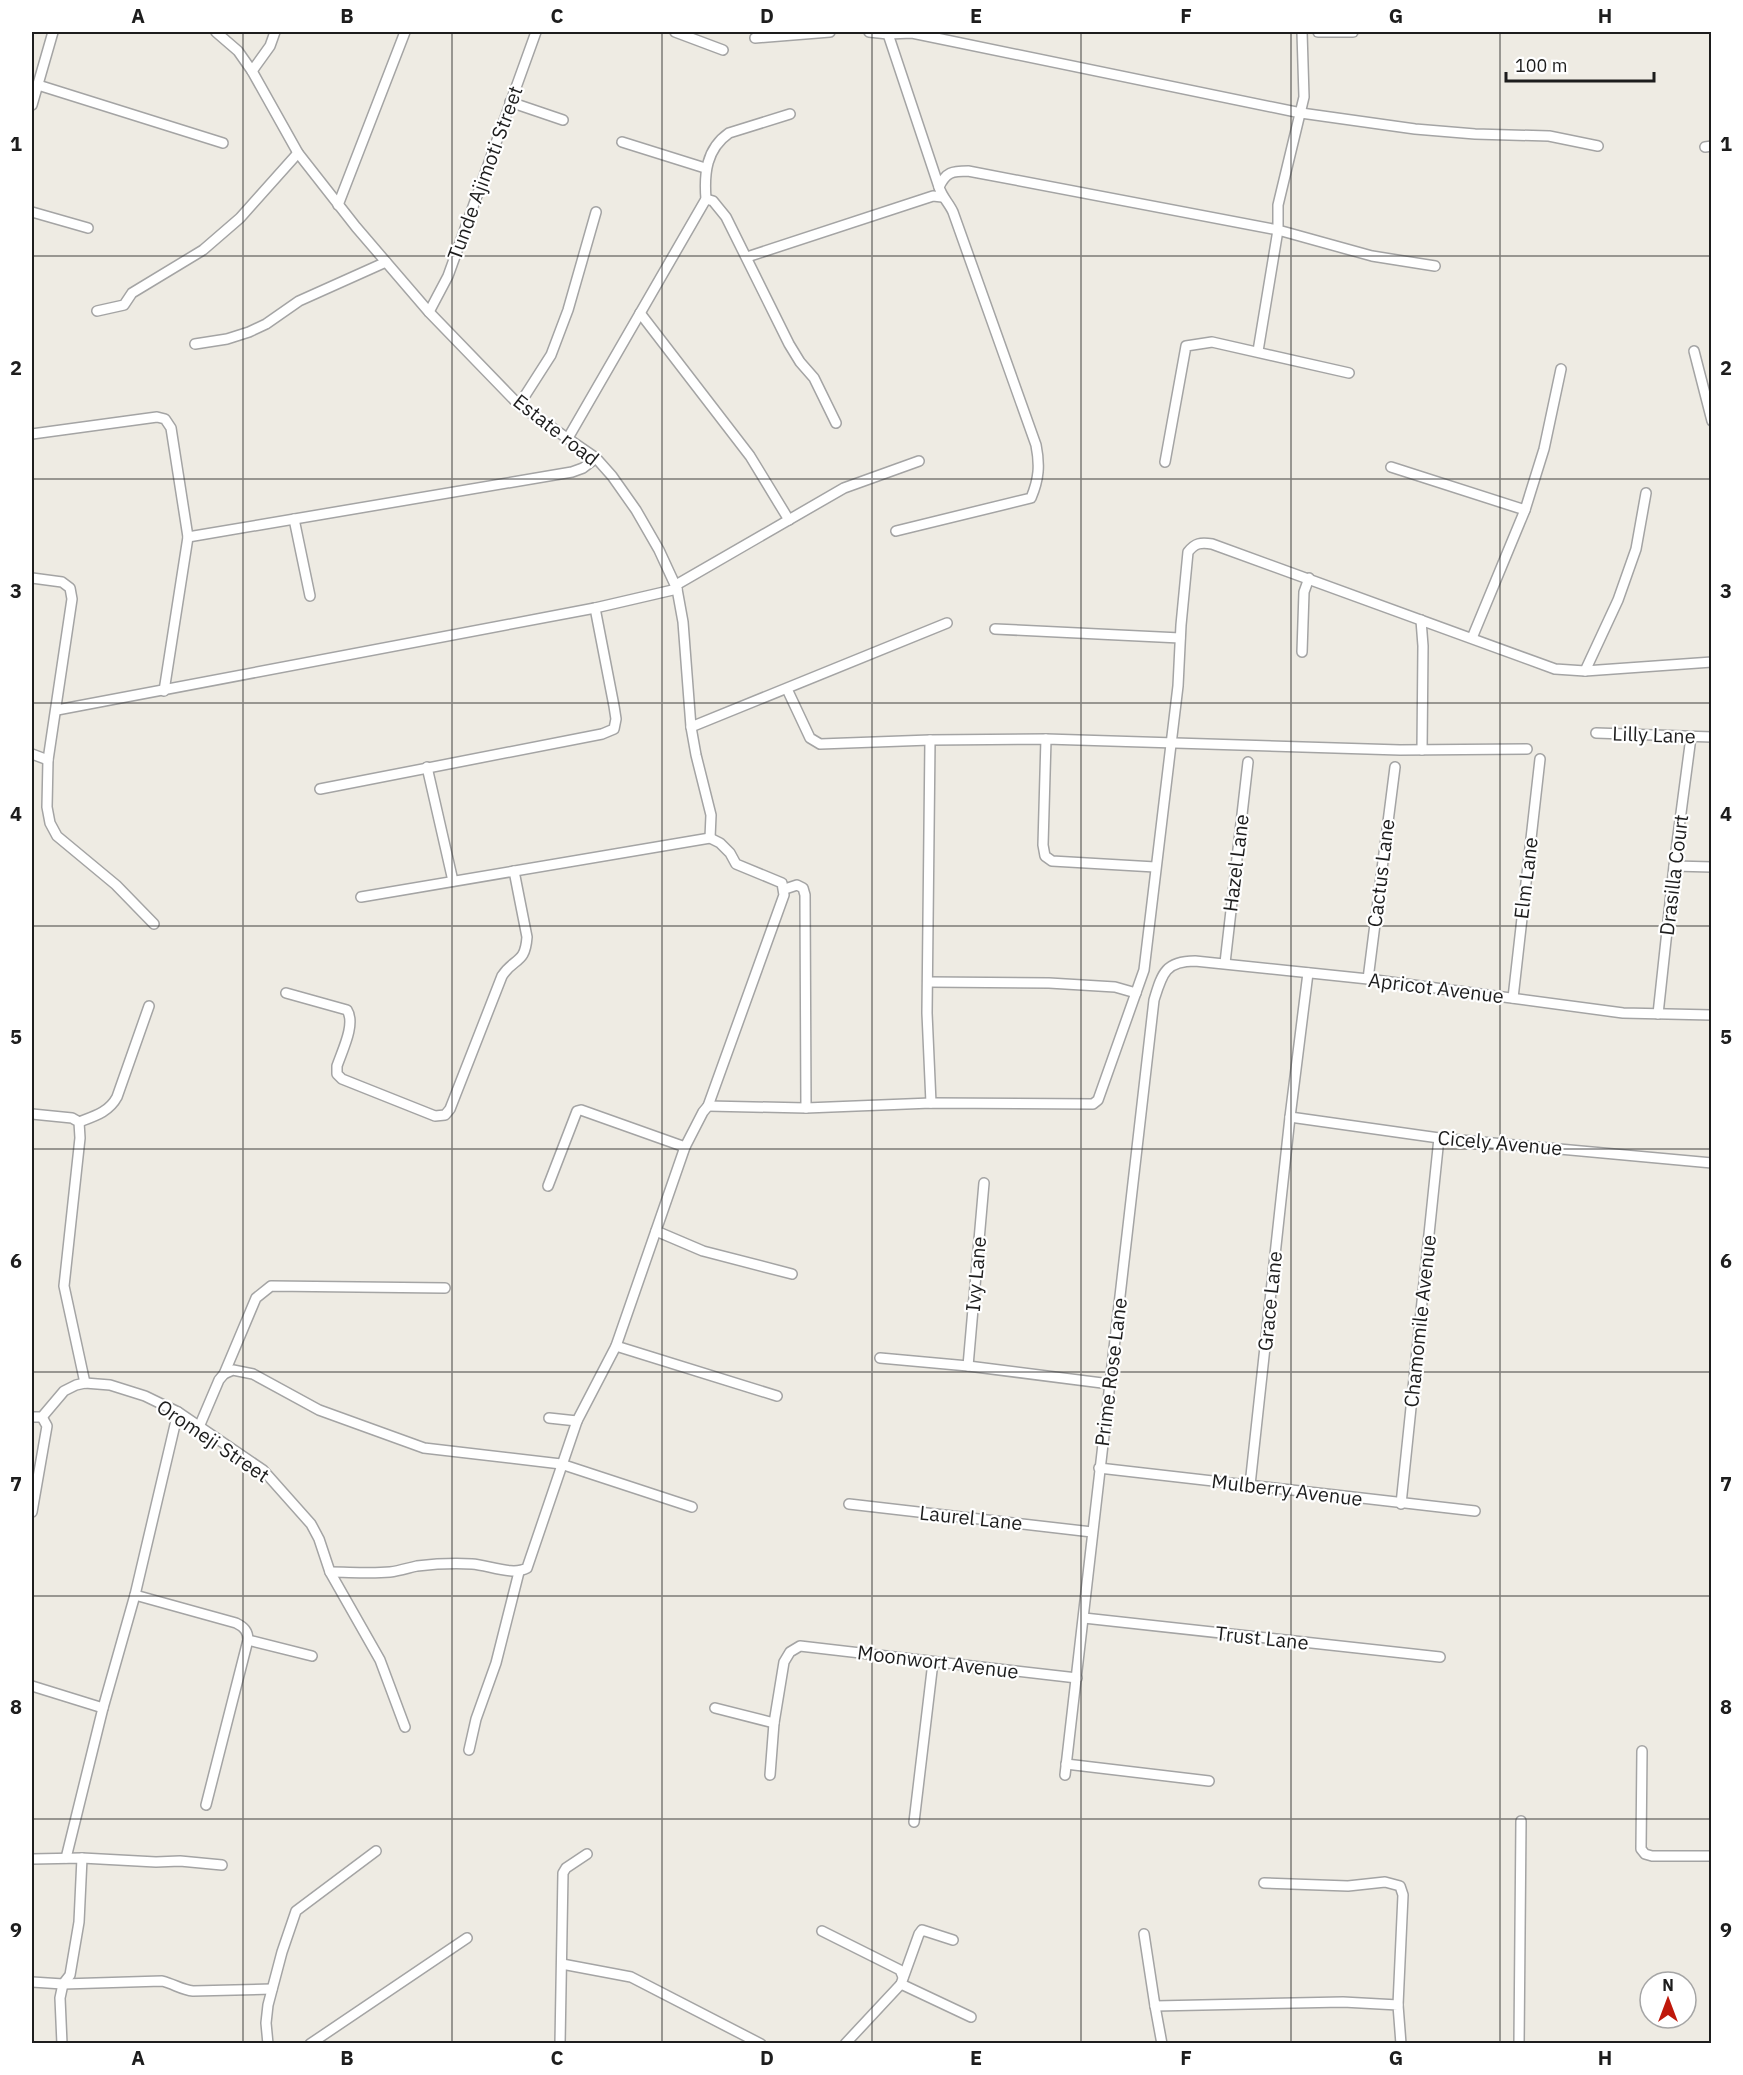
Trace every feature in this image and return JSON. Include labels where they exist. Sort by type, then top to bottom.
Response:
[{"type":"street","points":[[32,105],[53,32]]},
{"type":"street","name":"Estate road","points":[[216,32],[238,51],[252,71],[298,153],[338,205],[429,312],[519,405],[596,458],[636,510],[677,587],[683,622],[696,755],[711,815],[710,838]]},
{"type":"street","points":[[252,71],[270,46],[275,32]]},
{"type":"street","points":[[338,205],[405,32]]},
{"type":"street","name":"Tunde Ajimoti Street","points":[[429,312],[448,276],[536,32]]},
{"type":"street","points":[[675,32],[723,50]]},
{"type":"street","points":[[755,38],[830,32]]},
{"type":"street","points":[[869,32],[912,33],[1301,113],[1415,129],[1475,134],[1549,136],[1598,146]]},
{"type":"street","points":[[1258,351],[1278,230],[1278,205],[1304,97],[1302,32]]},
{"type":"street","points":[[1318,32],[1353,32]]},
{"type":"street","points":[[888,34],[941,192],[948,202],[961,234],[1035,445],[1040,470],[1031,498],[897,531]]},
{"type":"street","points":[[38,85],[223,143]]},
{"type":"street","points":[[510,102],[563,120]]},
{"type":"street","points":[[568,438],[706,199],[705,168],[720,139],[790,114]]},
{"type":"street","points":[[621,142],[705,168]]},
{"type":"street","points":[[97,311],[124,305],[132,293],[203,250],[240,218],[298,153]]},
{"type":"street","points":[[941,192],[944,177],[953,172],[968,171],[1278,230],[1372,256],[1435,266]]},
{"type":"street","points":[[747,257],[941,192]]},
{"type":"street","points":[[706,199],[713,201],[723,212],[789,344],[800,362],[814,378],[836,423]]},
{"type":"street","points":[[32,212],[88,228]]},
{"type":"street","points":[[519,405],[551,355],[568,310],[596,212]]},
{"type":"street","points":[[195,344],[228,339],[249,332],[266,324],[299,301],[386,262]]},
{"type":"street","points":[[640,313],[750,456],[789,520]]},
{"type":"street","points":[[1165,462],[1186,346],[1212,342],[1349,373]]},
{"type":"street","points":[[1694,351],[1712,421]]},
{"type":"street","points":[[1472,638],[1525,510],[1544,449],[1561,369]]},
{"type":"street","points":[[32,434],[157,417],[165,419],[171,428],[188,537],[164,691]]},
{"type":"street","points":[[188,537],[572,472],[583,468],[596,458]]},
{"type":"street","points":[[57,710],[596,608],[677,587],[844,488],[919,461]]},
{"type":"street","points":[[1391,467],[1525,510]]},
{"type":"street","points":[[1585,671],[1618,600],[1636,549],[1646,493]]},
{"type":"street","points":[[294,519],[310,596]]},
{"type":"street","points":[[708,1106],[806,1108],[931,1103],[1093,1104],[1098,1100],[1144,970],[1178,686],[1188,552],[1193,545],[1203,542],[1212,544],[1555,669],[1585,671],[1712,662]]},
{"type":"street","points":[[32,578],[62,582],[70,588],[72,599],[48,760],[47,807],[50,823],[57,836],[116,885],[154,924]]},
{"type":"street","points":[[1302,652],[1304,592],[1309,578]]},
{"type":"street","points":[[320,789],[602,734],[614,729],[616,719],[596,608]]},
{"type":"street","points":[[1421,620],[1422,750]]},
{"type":"street","points":[[692,727],[947,623]]},
{"type":"street","points":[[995,629],[1180,638]]},
{"type":"street","points":[[787,689],[810,738],[819,744],[1046,739],[1422,750],[1527,749]]},
{"type":"street","name":"Lilly Lane","points":[[1596,733],[1712,737]]},
{"type":"street","name":"Drasilla Court","points":[[1658,1014],[1691,737]]},
{"type":"street","points":[[1046,739],[1043,845],[1045,856],[1052,861],[1155,867]]},
{"type":"street","points":[[930,740],[927,1013],[931,1103]]},
{"type":"street","points":[[32,754],[48,760]]},
{"type":"street","name":"Elm Lane","points":[[1513,998],[1540,759]]},
{"type":"street","name":"Hazel Lane","points":[[1225,963],[1248,762]]},
{"type":"street","points":[[427,767],[453,881]]},
{"type":"street","name":"Cactus Lane","points":[[1368,979],[1395,767]]},
{"type":"street","points":[[330,1572],[387,1572],[401,1571],[416,1566],[469,1564],[488,1565],[519,1572],[526,1568],[577,1421],[616,1346],[685,1147],[708,1106],[785,889],[782,883],[736,864],[730,853],[720,843],[710,838],[361,897]]},
{"type":"street","points":[[1674,866],[1712,867]]},
{"type":"street","points":[[286,993],[347,1010],[350,1024],[337,1066],[337,1074],[342,1079],[435,1116],[445,1114],[450,1109],[502,976],[522,958],[526,946],[527,937],[514,871]]},
{"type":"street","points":[[785,889],[797,885],[803,888],[806,895],[806,1108]]},
{"type":"street","name":"Apricot Avenue","points":[[1164,971],[1184,961],[1225,963],[1368,979],[1623,1013],[1712,1015]]},
{"type":"street","name":"Prime Rose Lane","points":[[1065,1774],[1154,1000],[1164,971]]},
{"type":"street","name":"Grace Lane","points":[[1250,1485],[1308,973]]},
{"type":"street","points":[[928,982],[1049,983],[1115,987],[1136,993]]},
{"type":"street","points":[[79,1122],[112,1106],[144,1024],[148,1005]]},
{"type":"street","points":[[548,1186],[577,1111],[581,1110],[685,1147]]},
{"type":"street","points":[[32,1114],[72,1118],[79,1122]]},
{"type":"street","name":"Cicely Avenue","points":[[1290,1117],[1438,1138],[1712,1162]]},
{"type":"street","points":[[32,1417],[42,1417],[64,1391],[84,1383],[64,1286],[80,1138],[79,1122]]},
{"type":"street","name":"Chamomile Avenue","points":[[1401,1504],[1438,1138]]},
{"type":"street","name":"Ivy Lane","points":[[968,1366],[984,1183]]},
{"type":"street","points":[[656,1232],[703,1251],[792,1274]]},
{"type":"street","points":[[199,1427],[256,1298],[271,1286],[445,1288]]},
{"type":"street","points":[[616,1346],[777,1396]]},
{"type":"street","points":[[880,1358],[968,1366],[1110,1384]]},
{"type":"street","points":[[224,1374],[233,1370],[253,1374],[319,1410],[424,1448],[561,1464],[692,1507]]},
{"type":"street","name":"Oromeji Street","points":[[84,1383],[110,1384],[145,1396],[178,1412],[263,1470],[311,1524],[319,1539],[330,1572],[380,1660],[405,1727]]},
{"type":"street","points":[[66,1858],[103,1708],[135,1595],[178,1412]]},
{"type":"street","points":[[32,1512],[46,1426],[42,1417]]},
{"type":"street","points":[[549,1418],[577,1421]]},
{"type":"street","name":"Mulberry Avenue","points":[[1099,1468],[1475,1511]]},
{"type":"street","name":"Laurel Lane","points":[[849,1504],[1092,1532]]},
{"type":"street","points":[[469,1750],[476,1719],[496,1663],[519,1572]]},
{"type":"street","points":[[135,1595],[236,1623],[248,1634],[206,1804]]},
{"type":"street","name":"Trust Lane","points":[[1084,1618],[1440,1657]]},
{"type":"street","points":[[248,1640],[312,1656]]},
{"type":"street","name":"Moonwort Avenue","points":[[774,1724],[784,1662],[790,1652],[800,1646],[1077,1678]]},
{"type":"street","points":[[914,1822],[933,1662]]},
{"type":"street","points":[[32,1686],[103,1708]]},
{"type":"street","points":[[715,1708],[774,1724],[770,1774]]},
{"type":"street","points":[[1642,1752],[1641,1849],[1645,1854],[1652,1856],[1712,1856]]},
{"type":"street","points":[[1066,1764],[1209,1781]]},
{"type":"street","points":[[1519,2043],[1521,1821]]},
{"type":"street","points":[[268,2043],[266,2023],[272,1989],[296,1911],[376,1851]]},
{"type":"street","points":[[560,2043],[563,1873],[566,1868],[587,1854]]},
{"type":"street","points":[[32,1858],[180,1861],[222,1865]]},
{"type":"street","points":[[62,2043],[60,1998],[63,1984],[70,1975],[79,1922],[82,1858]]},
{"type":"street","points":[[1264,1883],[1348,1886],[1384,1882],[1400,1886],[1403,1895],[1398,2005],[1401,2043]]},
{"type":"street","points":[[845,2043],[902,1980],[922,1930],[953,1940]]},
{"type":"street","points":[[822,1931],[900,1970],[902,1980]]},
{"type":"street","points":[[1144,1934],[1162,2043]]},
{"type":"street","points":[[310,2043],[467,1938]]},
{"type":"street","points":[[562,1964],[631,1977],[761,2043]]},
{"type":"street","points":[[902,1980],[971,2017]]},
{"type":"street","points":[[32,1982],[63,1984],[162,1981],[183,1990],[194,1991],[272,1989]]},
{"type":"street","points":[[1155,2006],[1343,2002],[1398,2005]]}]
